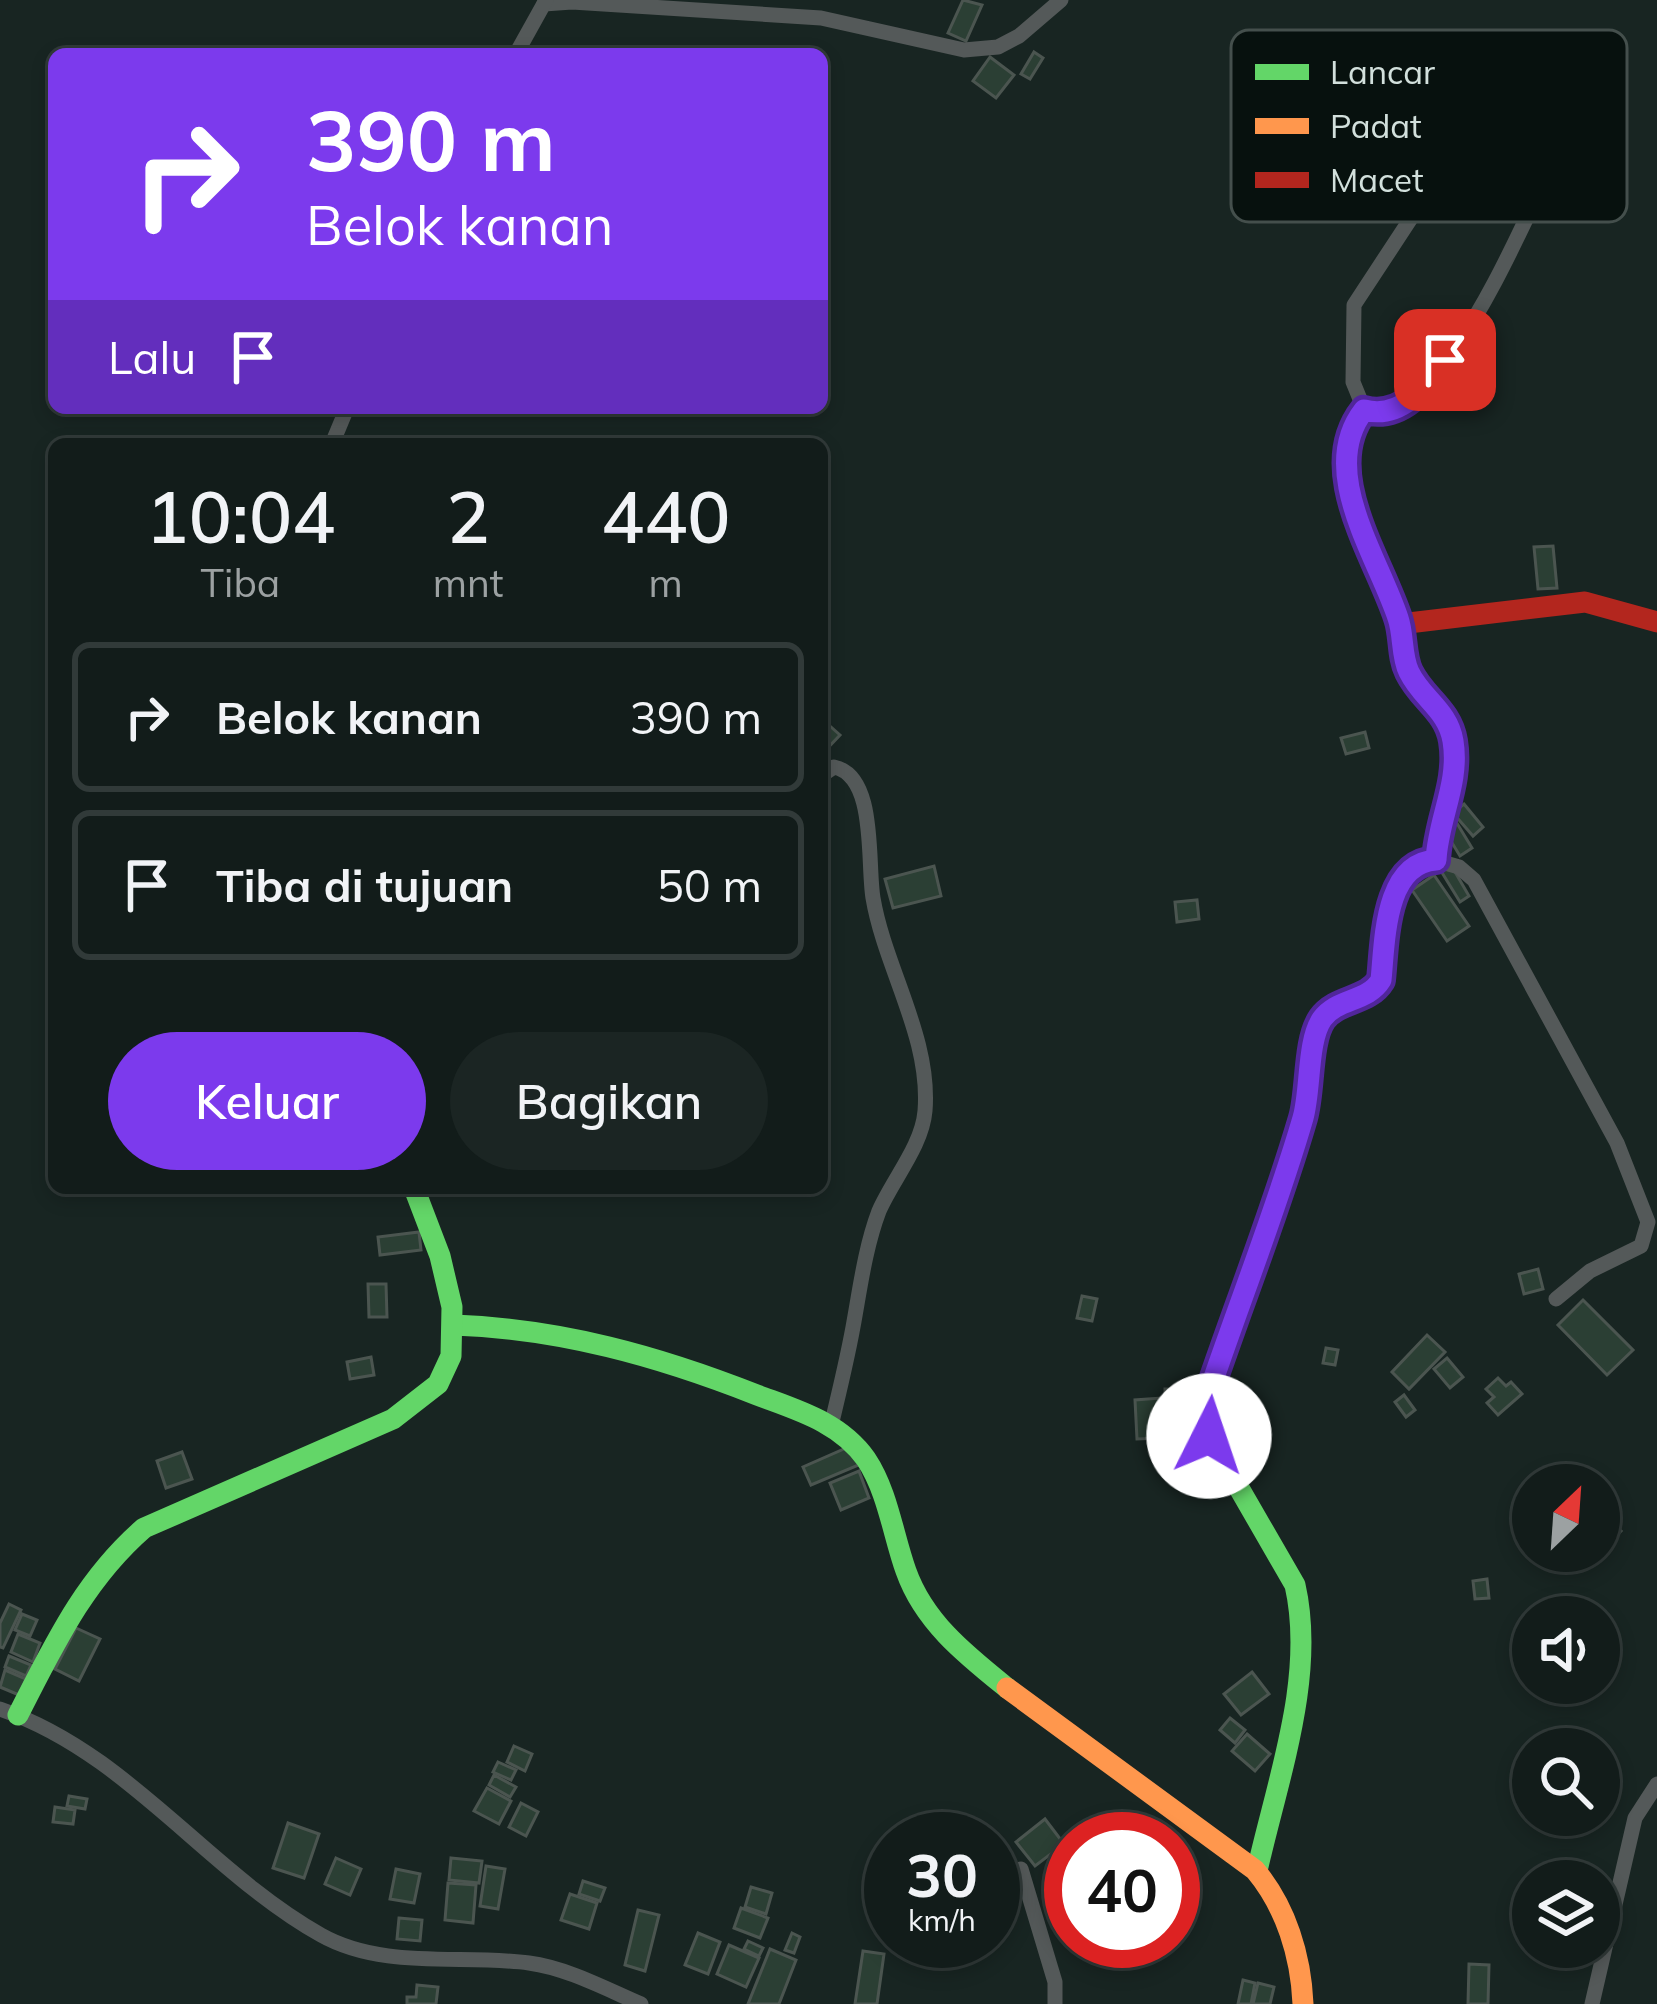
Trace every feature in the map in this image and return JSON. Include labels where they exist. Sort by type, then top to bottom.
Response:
[{"type":"street","points":[[519,48],[545,2],[820,18],[964,50],[998,47],[1019,36],[1061,0]]},
{"type":"street","points":[[1364,410],[1353,382],[1354,304],[1408,222]]},
{"type":"street","points":[[1364,410],[1387,410],[1407,403],[1426,386],[1493,285],[1524,222]]},
{"type":"street","points":[[1364,410],[1344,446],[1346,473],[1400,623],[1409,673],[1442,712],[1454,745],[1453,780],[1436,860]]},
{"type":"street","points":[[1400,623],[1585,602],[1657,622]]},
{"type":"street","points":[[828,771],[844,769],[862,789],[873,898],[892,971],[909,1013],[923,1072],[925,1108],[870,1241],[832,1426]]},
{"type":"street","points":[[1257,1871],[1294,1689],[1303,1609],[1295,1585],[1209,1436],[1208,1395],[1293,1152],[1307,1101],[1318,1028],[1324,1016],[1343,1003],[1375,990],[1381,980],[1391,905],[1401,880],[1424,861],[1459,867],[1474,880],[1607,1123],[1648,1222],[1641,1246],[1590,1271],[1556,1299]]},
{"type":"street","points":[[417,1194],[451,1300],[451,1354],[442,1378],[419,1402],[349,1442],[143,1528],[118,1548],[69,1610],[9,1712],[125,1780],[284,1912],[324,1937],[365,1951],[436,1960],[530,1963],[641,2004]]},
{"type":"street","points":[[454,1325],[505,1326],[598,1340],[655,1355],[832,1426],[857,1444],[877,1477],[910,1579],[931,1618],[964,1652],[1054,1724],[1257,1871],[1283,1918],[1299,1962],[1303,2004]]},
{"type":"street","points":[[1592,2004],[1635,1817],[1657,1784]]},
{"type":"street","points":[[1021,1868],[1055,1982],[1055,2004]]},
{"type":"building","points":[[963,0],[982,5],[966,41],[948,33]]},
{"type":"building","points":[[1034,52],[1043,58],[1030,79],[1021,74]]},
{"type":"building","points":[[990,57],[1014,75],[996,98],[973,81]]},
{"type":"building","points":[[1553,546],[1557,588],[1538,589],[1534,547]]},
{"type":"building","points":[[828,724],[840,735],[828,748]]},
{"type":"building","points":[[1365,732],[1369,748],[1346,754],[1341,738]]},
{"type":"building","points":[[1464,804],[1483,827],[1473,836],[1453,813]]},
{"type":"building","points":[[1455,820],[1472,848],[1460,856],[1443,828]]},
{"type":"building","points":[[1451,865],[1469,896],[1460,902],[1441,871]]},
{"type":"building","points":[[934,866],[941,896],[893,908],[885,879]]},
{"type":"building","points":[[1434,875],[1469,926],[1447,941],[1412,890]]},
{"type":"building","points":[[1197,900],[1199,919],[1177,922],[1175,902]]},
{"type":"building","points":[[419,1232],[421,1250],[380,1255],[378,1237]]},
{"type":"building","points":[[1538,1269],[1543,1289],[1524,1294],[1519,1274]]},
{"type":"building","points":[[368,1284],[386,1284],[387,1317],[369,1317]]},
{"type":"building","points":[[1082,1296],[1097,1299],[1092,1321],[1077,1318]]},
{"type":"building","points":[[1583,1300],[1633,1350],[1607,1375],[1558,1325]]},
{"type":"building","points":[[1427,1335],[1445,1352],[1409,1389],[1392,1372]]},
{"type":"building","points":[[1326,1348],[1338,1350],[1335,1365],[1323,1363]]},
{"type":"building","points":[[371,1357],[374,1375],[350,1379],[347,1362]]},
{"type":"building","points":[[1447,1358],[1463,1377],[1450,1388],[1434,1369]]},
{"type":"building","points":[[1498,1378],[1506,1386],[1511,1382],[1522,1394],[1498,1415],[1487,1403],[1494,1397],[1486,1389]]},
{"type":"building","points":[[1165,1389],[1190,1389],[1191,1413],[1165,1414]]},
{"type":"building","points":[[1404,1395],[1415,1410],[1406,1417],[1395,1402]]},
{"type":"building","points":[[1161,1398],[1163,1438],[1137,1439],[1135,1400]]},
{"type":"building","points":[[1190,1415],[1191,1442],[1167,1443],[1165,1416]]},
{"type":"building","points":[[853,1445],[861,1464],[811,1485],[803,1467]]},
{"type":"building","points":[[182,1452],[192,1479],[166,1488],[157,1461]]},
{"type":"building","points":[[859,1471],[869,1498],[841,1510],[830,1483]]},
{"type":"building","points":[[1487,1579],[1489,1598],[1475,1599],[1473,1581]]},
{"type":"building","points":[[9,1604],[21,1610],[3,1648],[0,1623]]},
{"type":"building","points":[[22,1614],[37,1620],[30,1636],[15,1630]]},
{"type":"building","points":[[76,1628],[100,1639],[79,1681],[55,1669]]},
{"type":"building","points":[[18,1634],[40,1643],[33,1662],[11,1652]]},
{"type":"building","points":[[9,1656],[31,1665],[26,1676],[5,1667]]},
{"type":"building","points":[[5,1670],[26,1679],[19,1695],[0,1687]]},
{"type":"building","points":[[1252,1672],[1269,1694],[1241,1715],[1224,1694]]},
{"type":"building","points":[[1230,1718],[1245,1730],[1235,1743],[1220,1730]]},
{"type":"building","points":[[1247,1734],[1270,1754],[1255,1771],[1232,1751]]},
{"type":"building","points":[[514,1746],[532,1754],[525,1771],[507,1762]]},
{"type":"building","points":[[498,1762],[516,1770],[511,1780],[493,1772]]},
{"type":"building","points":[[494,1775],[516,1787],[510,1797],[489,1785]]},
{"type":"building","points":[[487,1788],[511,1801],[499,1824],[474,1811]]},
{"type":"building","points":[[69,1796],[87,1799],[85,1809],[67,1806]]},
{"type":"building","points":[[521,1803],[538,1812],[526,1836],[509,1827]]},
{"type":"building","points":[[55,1807],[75,1810],[73,1824],[53,1822]]},
{"type":"building","points":[[1044,1820],[1044,1859],[1035,1866],[1020,1847],[1020,1839]]},
{"type":"building","points":[[288,1823],[319,1834],[304,1878],[273,1868]]},
{"type":"building","points":[[336,1858],[361,1869],[350,1895],[325,1884]]},
{"type":"building","points":[[451,1858],[482,1861],[479,1883],[449,1880]]},
{"type":"building","points":[[486,1866],[505,1869],[498,1909],[480,1906]]},
{"type":"building","points":[[396,1869],[420,1874],[414,1903],[390,1899]]},
{"type":"building","points":[[583,1881],[605,1888],[600,1901],[579,1894]]},
{"type":"building","points":[[448,1883],[476,1885],[473,1923],[445,1920]]},
{"type":"building","points":[[751,1887],[772,1893],[766,1914],[745,1907]]},
{"type":"building","points":[[570,1894],[597,1903],[589,1929],[561,1920]]},
{"type":"building","points":[[741,1908],[768,1918],[760,1938],[734,1928]]},
{"type":"building","points":[[638,1910],[659,1915],[645,1971],[625,1965]]},
{"type":"building","points":[[399,1918],[422,1920],[420,1941],[397,1939]]},
{"type":"building","points":[[698,1933],[720,1942],[708,1974],[685,1965]]},
{"type":"building","points":[[792,1933],[800,1937],[794,1953],[785,1950]]},
{"type":"building","points":[[748,1941],[763,1948],[759,1956],[744,1949]]},
{"type":"building","points":[[729,1945],[759,1958],[746,1987],[717,1974]]},
{"type":"building","points":[[770,1949],[796,1960],[779,2004],[748,2004]]},
{"type":"building","points":[[864,1951],[864,1968],[882,1968],[877,2004],[855,2004]]},
{"type":"building","points":[[1469,1964],[1489,1965],[1488,2004],[1468,2004]]},
{"type":"building","points":[[1243,1980],[1255,1983],[1251,2004],[1238,2004]]},
{"type":"building","points":[[1258,1983],[1274,1987],[1270,2004],[1253,2004]]},
{"type":"building","points":[[417,1985],[438,1987],[436,2004],[407,2004],[407,1997],[416,1997]]},
{"type":"traffic: fast","points":[[1257,1871],[1291,1729],[1301,1656],[1300,1620],[1295,1585],[1209,1436],[1207,1395],[1281,1187]]},
{"type":"traffic: fast","points":[[18,1715],[87,1592],[144,1528],[393,1419],[438,1384],[451,1356],[452,1307],[440,1256],[416,1194]]},
{"type":"traffic: fast","points":[[454,1325],[533,1332],[646,1357],[831,1426],[855,1446],[874,1472],[906,1571],[924,1606],[962,1650],[1007,1688]]},
{"type":"traffic: slow","points":[[1007,1688],[1255,1870],[1290,1933],[1303,2004]]},
{"type":"traffic: jam","points":[[1281,1187],[1304,1113],[1320,1023],[1336,1006],[1375,990],[1393,896],[1415,869],[1435,860],[1453,780],[1454,745],[1442,711],[1409,673],[1400,624],[1585,602],[1657,622]]},
{"type":"route","points":[[1209,1436],[1208,1395],[1293,1152],[1307,1101],[1318,1028],[1324,1016],[1375,990],[1381,980],[1396,892],[1413,868],[1436,860],[1448,806],[1454,760],[1450,726],[1409,673],[1400,623],[1351,495],[1344,446],[1364,410],[1387,410],[1407,403],[1445,360]]}]
